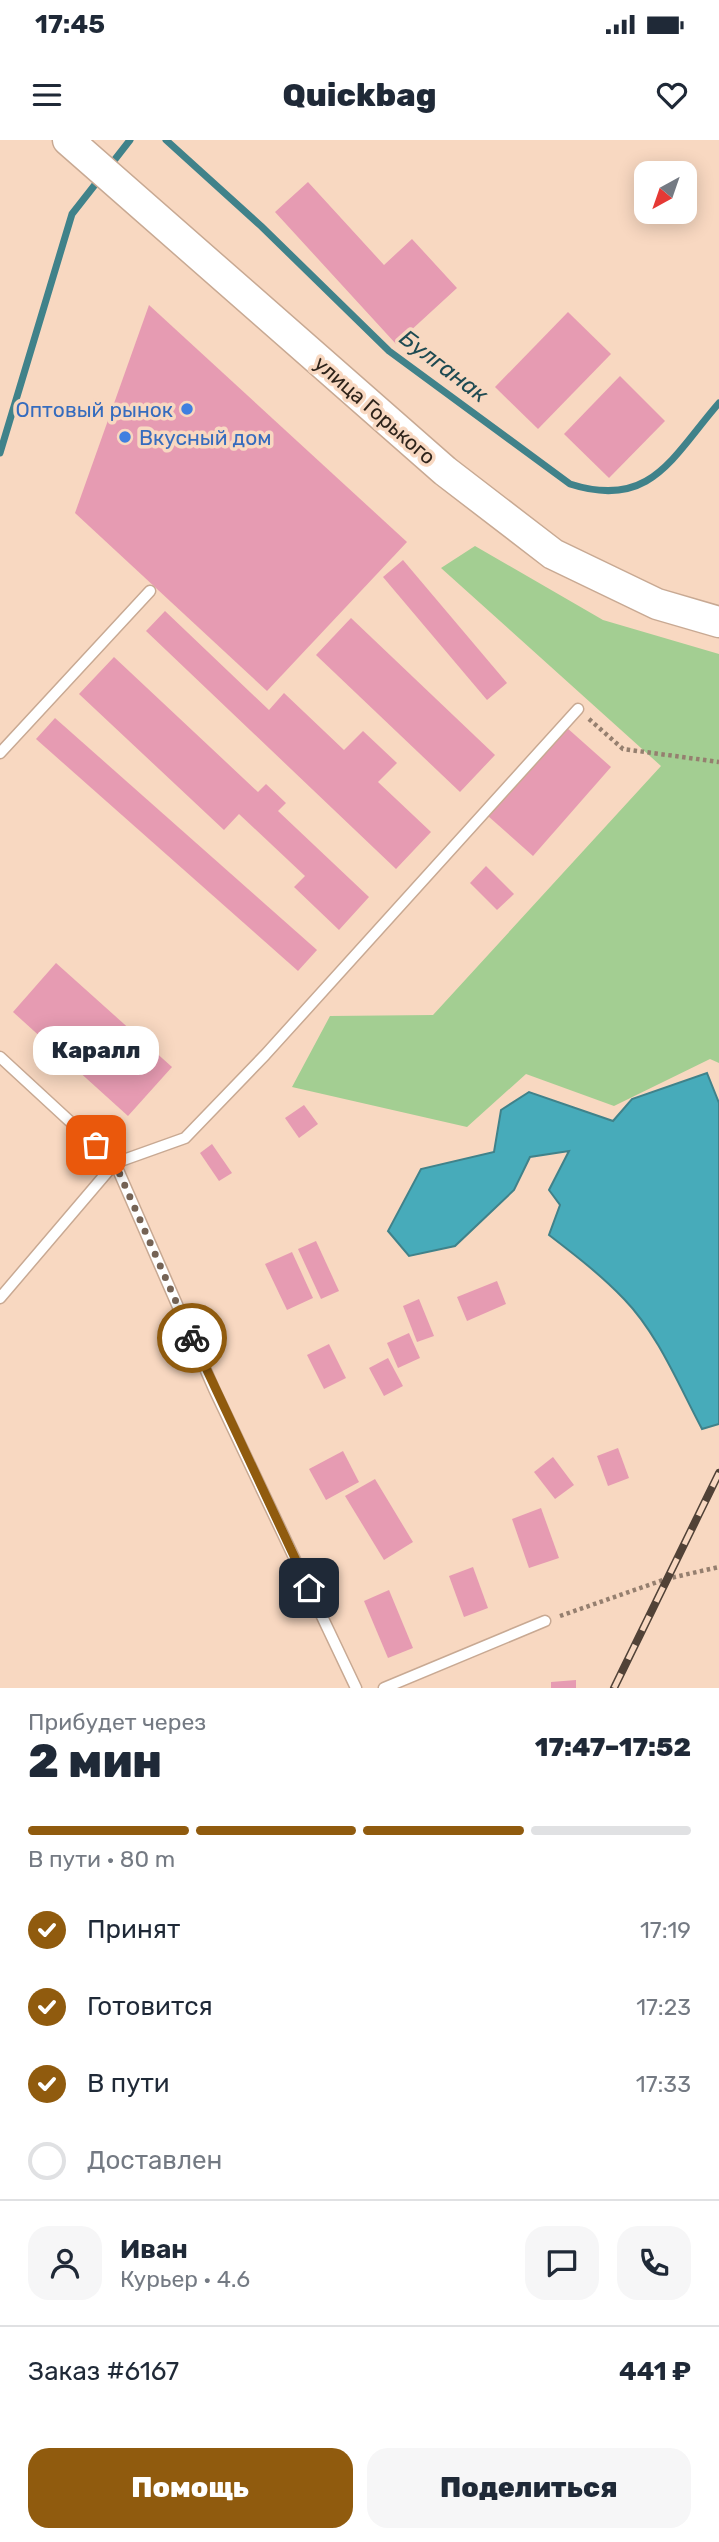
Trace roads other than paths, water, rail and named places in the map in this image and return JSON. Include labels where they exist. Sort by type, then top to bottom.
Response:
[{"type":"main road","name":"улица Горького","points":[[68,140],[445,471],[553,554],[657,604],[719,622]]},
{"type":"lane","points":[[0,753],[150,592]]},
{"type":"lane","points":[[0,1298],[115,1163],[185,1138],[265,1055],[578,709]]},
{"type":"lane","points":[[0,1057],[115,1163],[214,1389],[356,1688]]},
{"type":"lane","points":[[384,1688],[545,1621]]},
{"type":"water","points":[[707,1073],[719,1103],[719,1424],[702,1429],[667,1361],[636,1313],[606,1282],[549,1235],[560,1205],[549,1190],[569,1151],[530,1157],[514,1190],[455,1246],[409,1256],[388,1231],[421,1169],[494,1152],[501,1110],[529,1092],[613,1121],[632,1099]]},
{"type":"waterway","name":"Булганак","points":[[109,167],[130,140]]},
{"type":"waterway","name":"Булганак","points":[[166,140],[261,226],[389,351],[570,484],[598,490],[621,490],[640,484],[657,474],[673,459],[719,403]]},
{"type":"waterway","name":"Булганак","points":[[0,453],[72,214],[101,177]]},
{"type":"railway","points":[[614,1688],[719,1473]]},
{"type":"place","name":"Оптовый рынок","points":[[187,409]]},
{"type":"place","name":"Вкусный дом","points":[[125,437]]},
{"type":"place","name":"Каралл","points":[[96,1145]]}]
